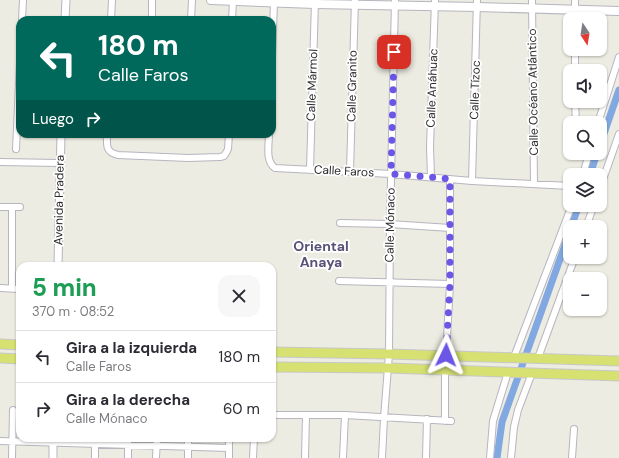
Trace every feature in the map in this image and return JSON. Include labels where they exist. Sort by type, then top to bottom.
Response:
[{"type":"main road","points":[[211,0],[274,2],[477,3],[532,9],[619,11]]},
{"type":"main road","points":[[0,344],[16,345]]},
{"type":"main road","points":[[276,352],[446,355],[619,361]]},
{"type":"main road","points":[[0,358],[16,359]]},
{"type":"main road","points":[[276,367],[388,368],[619,376]]},
{"type":"street","points":[[22,16],[23,0]]},
{"type":"street","points":[[65,16],[66,0]]},
{"type":"street","points":[[111,16],[112,0]]},
{"type":"street","points":[[152,0],[152,16]]},
{"type":"street","points":[[191,16],[192,0]]},
{"type":"street","name":"Calle Océano Atlántico","points":[[532,0],[534,184]]},
{"type":"street","points":[[575,0],[575,10]]},
{"type":"street","points":[[232,16],[233,1]]},
{"type":"street","points":[[274,2],[274,16]]},
{"type":"street","name":"Calle Mármol","points":[[310,169],[315,2]]},
{"type":"street","name":"Calle Granito","points":[[350,171],[354,2]]},
{"type":"street","name":"Calle Mónaco","points":[[382,458],[390,354],[390,224],[395,3]]},
{"type":"street","name":"Calle Anáhuac","points":[[431,177],[430,147],[435,3]]},
{"type":"street","name":"Calle Tízoc","points":[[472,181],[477,3]]},
{"type":"street","points":[[600,116],[619,57]]},
{"type":"street","points":[[607,168],[619,134]]},
{"type":"street","points":[[16,149],[17,138]]},
{"type":"street","name":"Avenida Pradera","points":[[58,262],[61,138]]},
{"type":"street","points":[[107,138],[109,152],[118,155],[220,158],[224,156],[228,149],[229,138]]},
{"type":"street","name":"Calle Faros","points":[[269,138],[268,157],[271,166],[275,168],[350,171],[472,181],[563,186]]},
{"type":"street","points":[[0,162],[59,163]]},
{"type":"street","points":[[446,355],[450,284],[450,179]]},
{"type":"street","points":[[0,207],[20,207]]},
{"type":"street","points":[[12,207],[12,288]]},
{"type":"street","points":[[516,357],[569,212]]},
{"type":"street","points":[[340,223],[390,224],[450,228]]},
{"type":"street","points":[[535,358],[572,264]]},
{"type":"street","points":[[340,281],[450,284]]},
{"type":"street","points":[[0,288],[16,289]]},
{"type":"street","points":[[276,415],[345,415],[448,421],[445,370]]},
{"type":"street","points":[[490,458],[493,421],[510,372]]},
{"type":"street","points":[[511,458],[513,433],[518,410],[530,373]]},
{"type":"street","points":[[12,458],[13,410]]},
{"type":"street","points":[[305,458],[306,415]]},
{"type":"street","points":[[343,458],[345,415]]},
{"type":"street","points":[[426,458],[427,419]]},
{"type":"street","points":[[572,458],[574,429]]},
{"type":"street","points":[[0,441],[16,442]]},
{"type":"street","points":[[53,442],[53,458]]},
{"type":"street","points":[[95,442],[95,458]]},
{"type":"street","points":[[103,442],[128,445],[229,448]]},
{"type":"street","points":[[156,442],[156,458]]},
{"type":"street","points":[[188,442],[188,458]]},
{"type":"street","points":[[228,458],[229,442]]},
{"type":"street","points":[[253,458],[254,442]]},
{"type":"street","points":[[128,445],[128,458]]},
{"type":"waterway","points":[[607,125],[619,90]]},
{"type":"waterway","points":[[592,168],[595,160]]},
{"type":"waterway","points":[[574,220],[576,212]]},
{"type":"waterway","points":[[497,458],[502,422],[563,251]]},
{"type":"district","name":"Oriental Anaya","points":[[321,254]]},
{"type":"route","points":[[394,52],[391,174],[450,179],[450,284],[446,355]]}]
